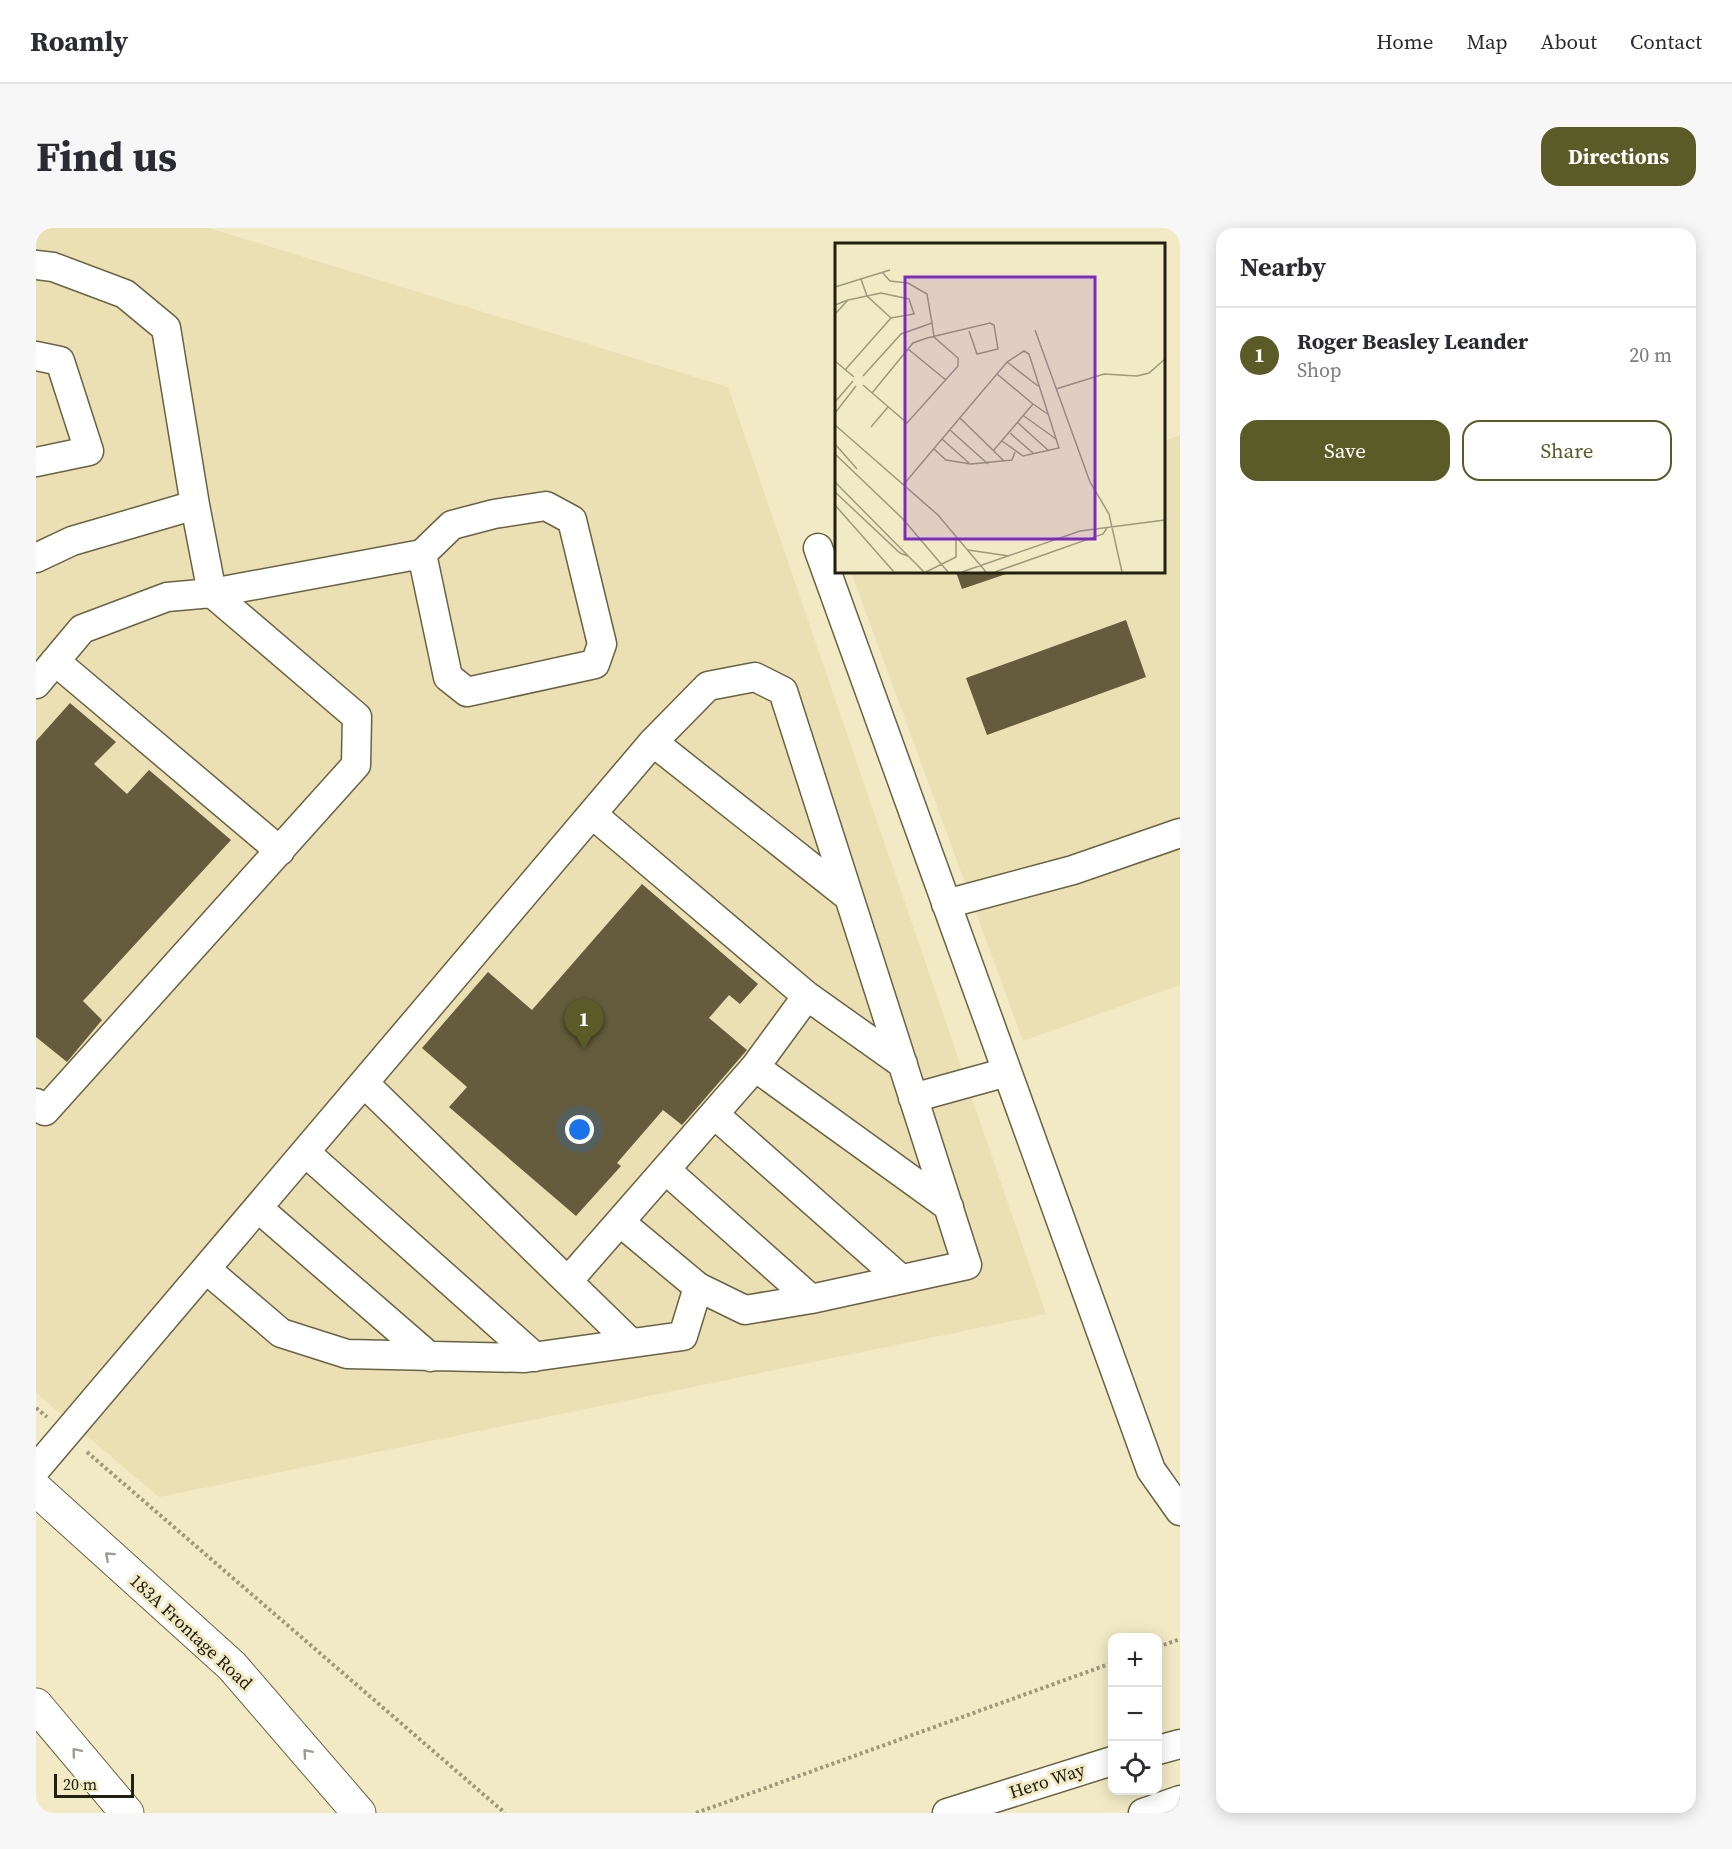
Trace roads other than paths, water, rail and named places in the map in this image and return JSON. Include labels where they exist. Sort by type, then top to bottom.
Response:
[{"type":"main road","name":"183A Frontage Road","points":[[36,1489],[232,1666],[348,1806]]},
{"type":"main road","points":[[36,1705],[127,1813]]},
{"type":"street","points":[[36,265],[53,267],[125,294],[166,328],[212,593],[357,717],[356,765],[45,1111],[36,1103]]},
{"type":"street","points":[[36,356],[60,361],[89,452],[36,462]]},
{"type":"street","points":[[36,558],[72,541],[195,504]]},
{"type":"street","points":[[36,684],[82,629],[167,597],[212,593],[422,554],[452,525],[495,514],[546,506],[572,520],[602,644],[595,664],[467,692],[448,677],[422,554]]},
{"type":"street","points":[[818,548],[1151,1470],[1180,1511]]},
{"type":"street","points":[[55,661],[280,851]]},
{"type":"street","points":[[36,1469],[653,742],[708,686],[755,676],[783,691],[967,1265],[811,1299],[745,1310],[698,1287],[620,1222]]},
{"type":"street","points":[[653,742],[849,897]]},
{"type":"street","points":[[592,814],[807,996],[903,1064]]},
{"type":"street","points":[[946,904],[1073,870],[1180,833]]},
{"type":"street","points":[[568,1281],[755,1067],[807,996]]},
{"type":"street","points":[[755,1067],[949,1207]]},
{"type":"street","points":[[914,1098],[1007,1072]]},
{"type":"street","points":[[364,1083],[631,1343]]},
{"type":"street","points":[[714,1113],[901,1279]]},
{"type":"street","points":[[305,1152],[535,1357]]},
{"type":"street","points":[[666,1170],[811,1299]]},
{"type":"street","points":[[258,1208],[430,1357]]},
{"type":"street","points":[[206,1269],[281,1333],[347,1354],[535,1357],[683,1336],[698,1287]]},
{"type":"street","points":[[1162,1749],[1180,1744]]},
{"type":"street","name":"Hero Way","points":[[947,1813],[1108,1763]]},
{"type":"street","points":[[1143,1813],[1180,1800]]},
{"type":"place","name":"Roger Beasley Leander","points":[[584,1049]]}]
